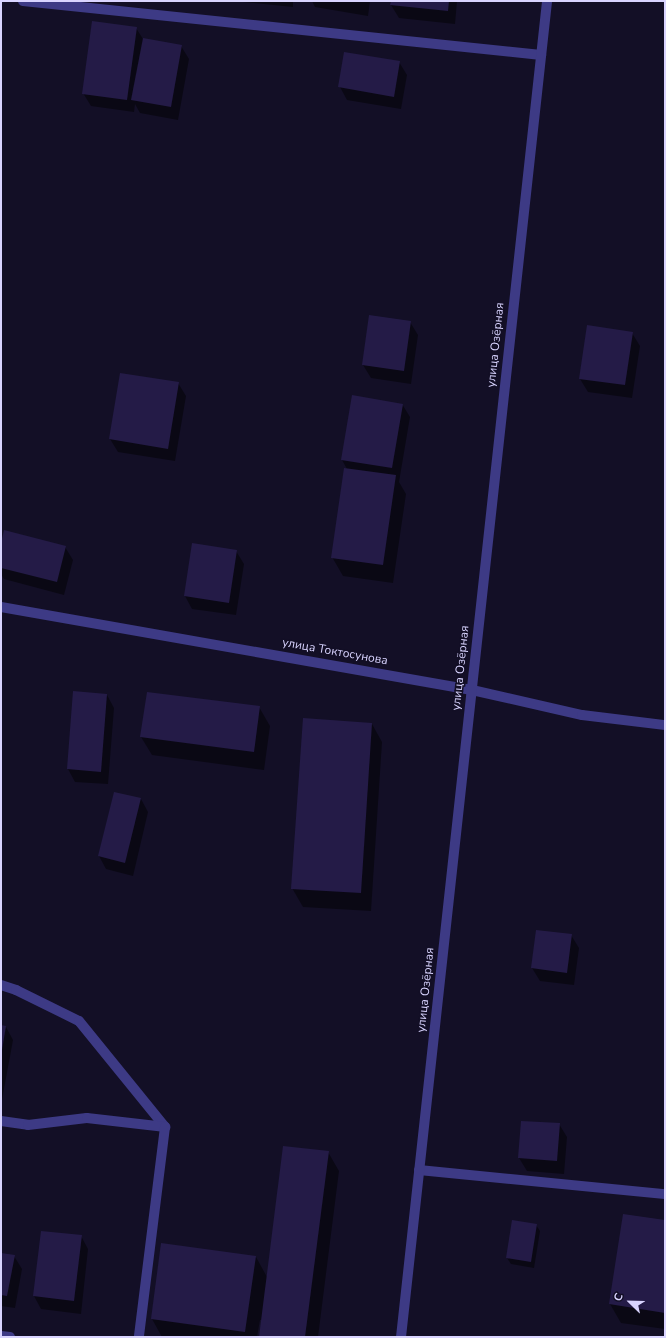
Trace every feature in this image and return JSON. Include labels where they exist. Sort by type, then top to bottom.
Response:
[{"type":"street","points":[[23,1],[541,55]]},
{"type":"street","name":"улица Озёрная","points":[[401,1337],[547,1]]},
{"type":"street","name":"улица Токтосунова","points":[[1,606],[472,690],[582,715],[665,725]]},
{"type":"street","points":[[1,985],[16,990],[79,1021],[165,1127],[139,1337]]},
{"type":"street","points":[[1,1121],[28,1125],[87,1118],[165,1127]]},
{"type":"street","points":[[419,1170],[665,1194]]},
{"type":"street","points":[[1,1336],[10,1337]]},
{"type":"building","points":[[391,1],[449,1],[448,11],[390,5]]},
{"type":"building","points":[[92,21],[137,27],[127,100],[82,94]]},
{"type":"building","points":[[143,38],[182,45],[171,107],[131,100]]},
{"type":"building","points":[[344,52],[400,61],[394,97],[338,87]]},
{"type":"building","points":[[369,315],[411,321],[404,371],[362,365]]},
{"type":"building","points":[[587,325],[633,332],[625,385],[579,379]]},
{"type":"building","points":[[120,373],[179,382],[168,449],[109,439]]},
{"type":"building","points":[[352,395],[403,404],[392,468],[341,460]]},
{"type":"building","points":[[344,468],[396,475],[383,565],[331,558]]},
{"type":"building","points":[[4,530],[66,546],[57,582],[1,568],[1,543]]},
{"type":"building","points":[[192,543],[237,550],[229,603],[184,596]]},
{"type":"building","points":[[73,691],[107,694],[101,772],[67,769]]},
{"type":"building","points":[[147,692],[260,706],[254,752],[140,737]]},
{"type":"building","points":[[303,718],[372,723],[361,893],[291,889]]},
{"type":"building","points":[[114,792],[141,798],[125,863],[98,856]]},
{"type":"building","points":[[536,930],[572,934],[567,973],[531,968]]},
{"type":"building","points":[[1,1025],[6,1026],[2,1050],[1,1050]]},
{"type":"building","points":[[521,1121],[560,1123],[557,1161],[518,1158]]},
{"type":"building","points":[[283,1146],[329,1151],[305,1337],[259,1337]]},
{"type":"building","points":[[623,1214],[665,1220],[665,1313],[609,1304]]},
{"type":"building","points":[[512,1220],[537,1224],[531,1262],[506,1258]]},
{"type":"building","points":[[41,1231],[82,1235],[74,1301],[33,1296]]},
{"type":"building","points":[[161,1243],[256,1256],[245,1332],[151,1319]]},
{"type":"building","points":[[1,1253],[15,1255],[7,1296],[1,1295]]}]
